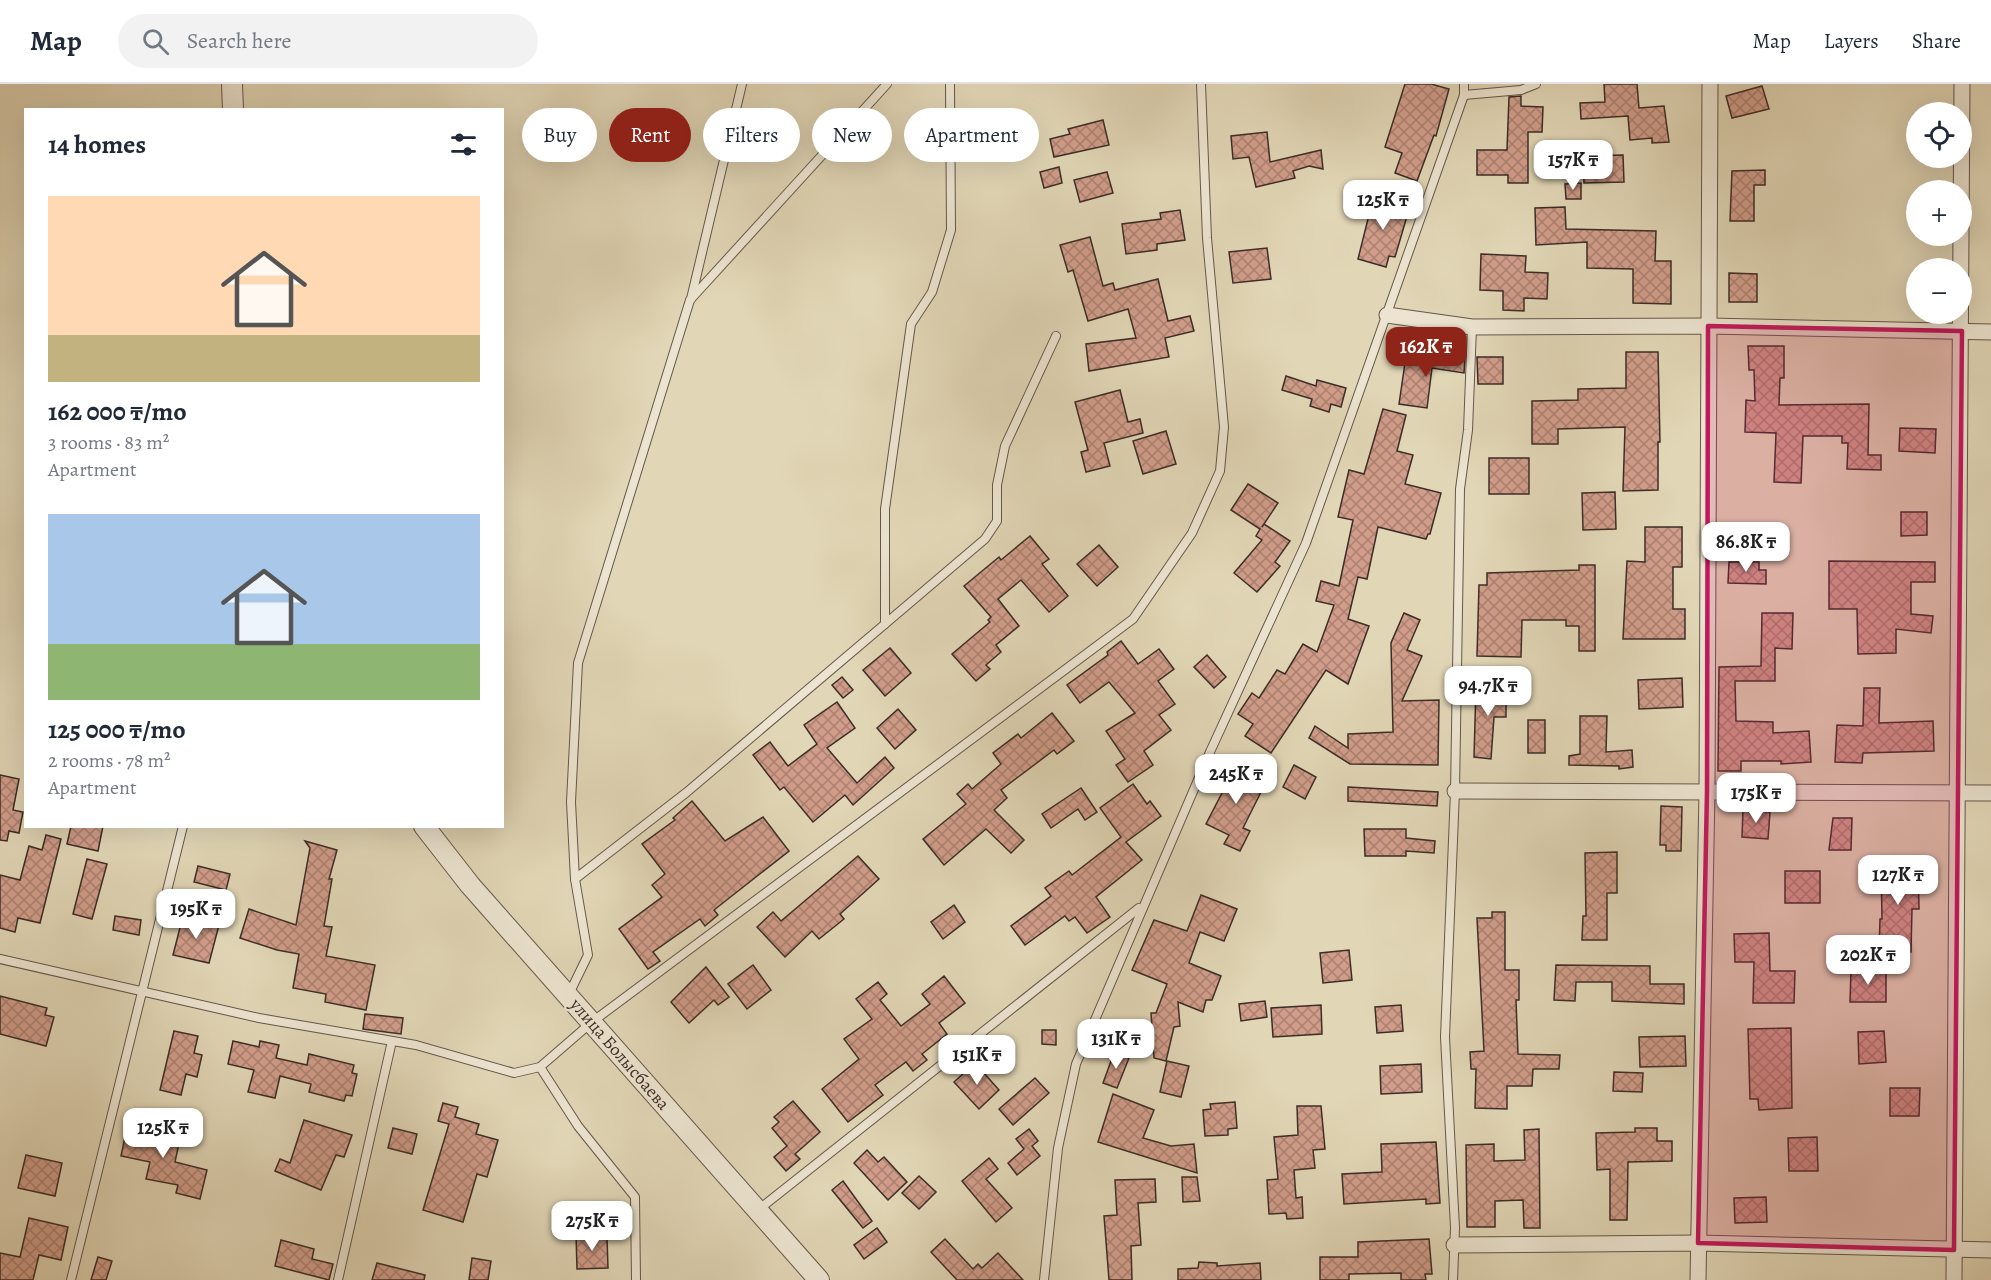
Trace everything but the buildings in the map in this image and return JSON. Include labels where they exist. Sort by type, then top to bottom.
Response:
[{"type":"street","points":[[232,84],[233,108]]},
{"type":"street","points":[[1698,1280],[1707,791],[1710,84]]},
{"type":"street","points":[[1954,1280],[1962,84]]},
{"type":"street","points":[[1386,315],[1472,327],[1708,326],[1991,332]]},
{"type":"street","points":[[1455,792],[1991,793]]},
{"type":"street","name":"улица Болысбаева","points":[[426,828],[470,885],[819,1280]]},
{"type":"street","points":[[1454,1245],[1698,1243],[1991,1250]]},
{"type":"lane","points":[[568,996],[588,955],[575,879],[571,802],[578,663],[690,300],[742,84]]},
{"type":"lane","points":[[690,300],[887,84]]},
{"type":"lane","points":[[885,624],[885,509],[910,324],[932,292],[951,230],[950,84]]},
{"type":"lane","points":[[0,959],[259,1018],[392,1041],[483,1062],[513,1073],[540,1066],[592,1022],[1133,619],[1192,533],[1220,471],[1224,426],[1206,238],[1201,84]]},
{"type":"lane","points":[[1044,1280],[1058,1148],[1076,1064],[1142,906],[1306,543],[1464,95],[1464,84]]},
{"type":"lane","points":[[1464,95],[1521,90],[1536,84]]},
{"type":"lane","points":[[1453,1280],[1454,1245],[1445,1037],[1455,792],[1460,489],[1468,430],[1472,327]]},
{"type":"lane","points":[[575,879],[687,792],[985,539],[997,521],[997,485],[1005,446],[1056,336]]},
{"type":"lane","points":[[71,1280],[144,993],[183,828]]},
{"type":"lane","points":[[756,1211],[1142,906]]},
{"type":"lane","points":[[339,1280],[392,1041]]},
{"type":"lane","points":[[540,1066],[578,1126],[635,1197],[636,1280]]},
{"type":"highlighted area","points":[[1708,326],[1962,331],[1954,1250],[1698,1243],[1707,791]]}]
